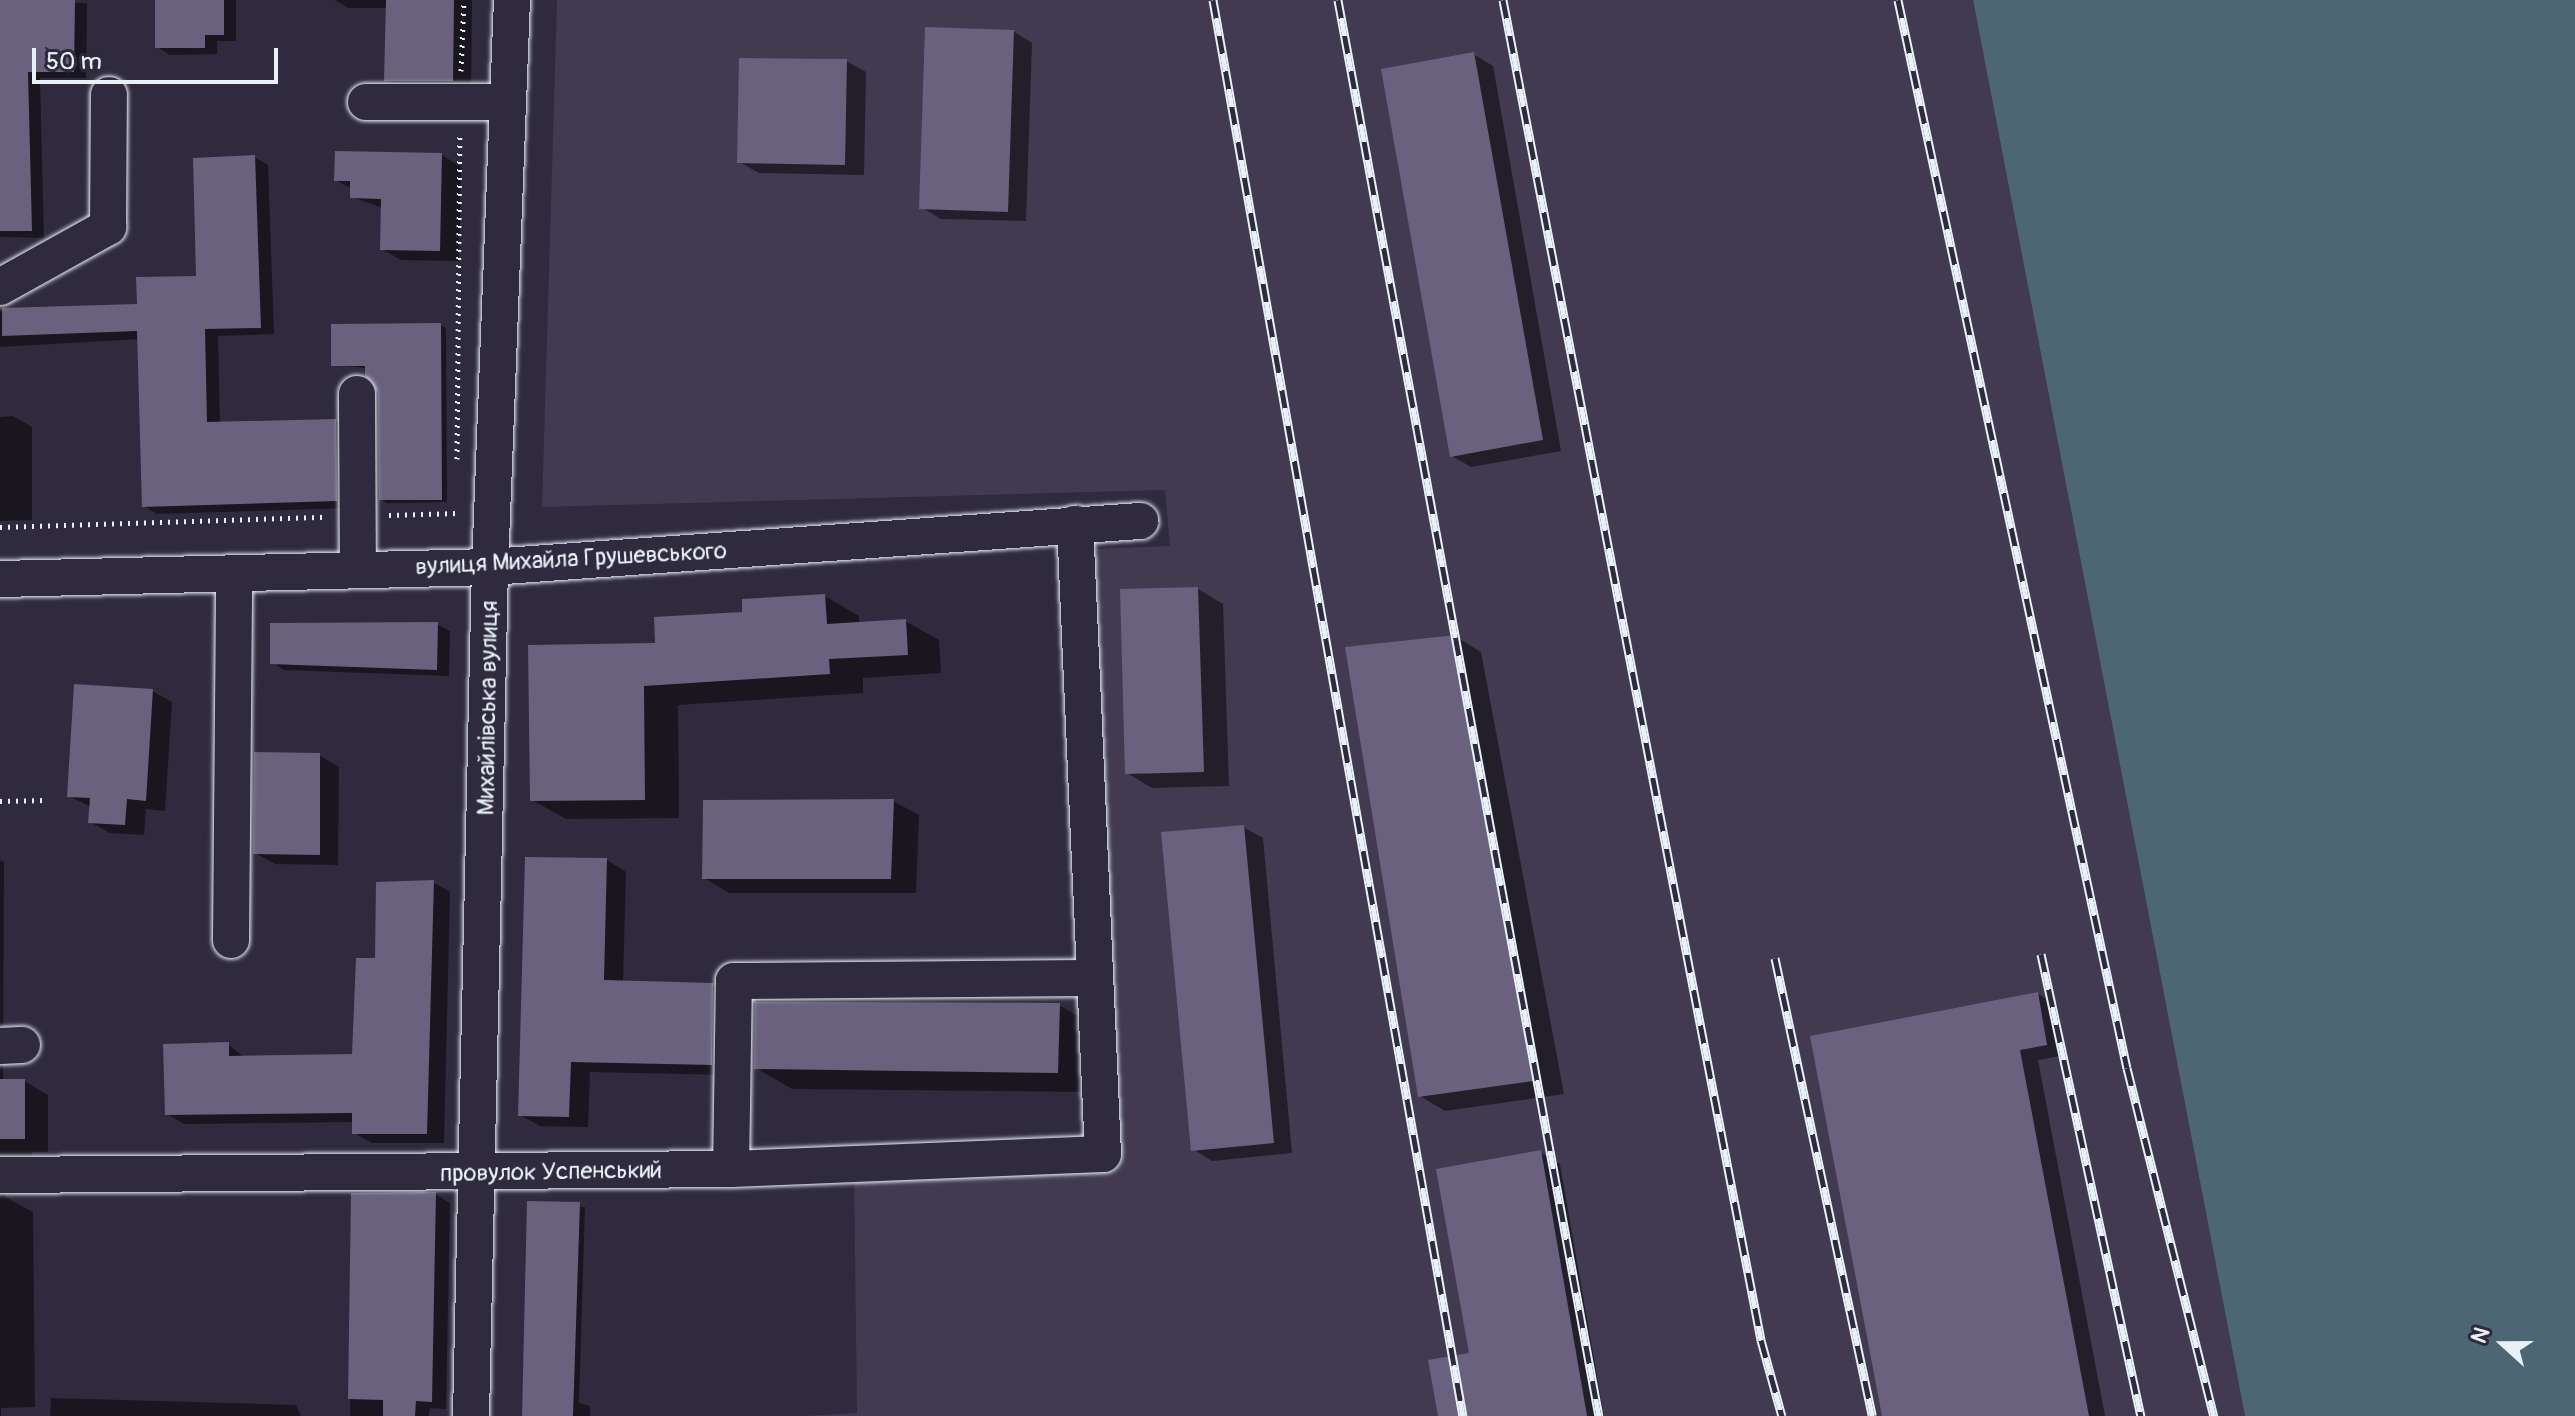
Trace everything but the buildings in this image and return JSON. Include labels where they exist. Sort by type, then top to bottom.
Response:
[{"type":"street","name":"Михайлівська вулиця","points":[[471,1416],[479,1173],[490,567],[512,0]]},
{"type":"street","points":[[0,287],[108,227],[109,95]]},
{"type":"street","points":[[366,102],[508,102]]},
{"type":"street","points":[[357,394],[358,570]]},
{"type":"street","name":"вулиця Михайла Грушевського","points":[[0,579],[490,567],[1140,521]]},
{"type":"street","points":[[731,1169],[734,981],[1095,978],[1075,524]]},
{"type":"street","points":[[231,940],[234,573]]},
{"type":"street","name":"провулок Успенський","points":[[0,1175],[731,1169],[1103,1154],[1095,978]]},
{"type":"path","points":[[457,465],[464,0]]},
{"type":"path","points":[[456,497],[456,513]]},
{"type":"path","points":[[0,527],[492,512]]},
{"type":"path","points":[[0,801],[46,800]]},
{"type":"shaded area","points":[[557,0],[1973,0],[2245,1416],[804,1416],[857,1413],[854,1174],[1112,1169],[1095,549],[1170,546],[1165,490],[542,507]]},
{"type":"water","points":[[1973,0],[2575,0],[2575,1416],[2245,1416]]},
{"type":"railway","points":[[1213,0],[1463,1416]]},
{"type":"railway","points":[[1338,0],[1599,1416]]},
{"type":"railway","points":[[1503,0],[1761,1340],[1782,1416]]},
{"type":"railway","points":[[1898,0],[2127,1068],[2214,1416]]},
{"type":"railway","points":[[2041,954],[2141,1416]]},
{"type":"railway","points":[[1775,958],[1872,1416]]}]
